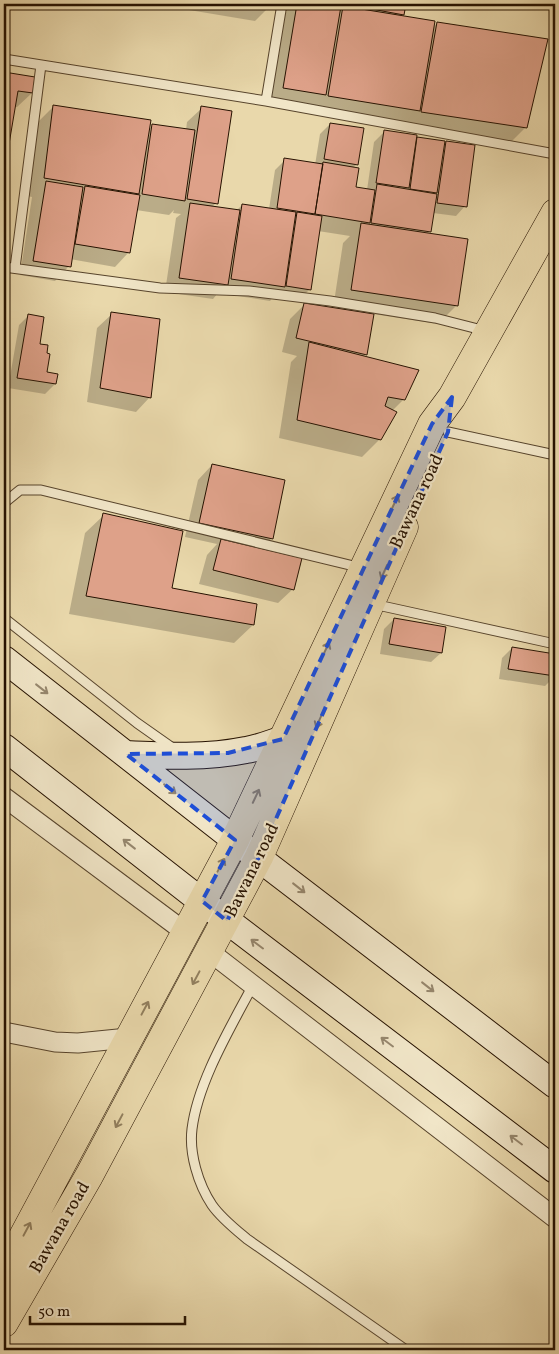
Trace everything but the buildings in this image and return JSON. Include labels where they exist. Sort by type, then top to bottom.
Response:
[{"type":"main road","name":"Bawana road","points":[[4,1272],[235,840],[432,424],[452,397],[555,213]]},
{"type":"main road","name":"Bawana road","points":[[4,1322],[89,1176],[259,857],[448,432],[452,397]]},
{"type":"street","points":[[4,659],[235,840],[555,1085]]},
{"type":"street","points":[[126,754],[186,756],[248,750],[284,739]]},
{"type":"street","points":[[4,746],[202,901],[555,1170]]},
{"type":"street","points":[[4,797],[185,932]]},
{"type":"street","points":[[210,952],[555,1218]]},
{"type":"street","points":[[4,1032],[55,1042],[78,1043],[128,1038]]},
{"type":"lane","points":[[266,101],[282,4]]},
{"type":"lane","points":[[4,59],[266,101],[555,154]]},
{"type":"lane","points":[[15,268],[41,65]]},
{"type":"lane","points":[[4,267],[160,288],[249,292],[330,301],[435,318],[489,331]]},
{"type":"lane","points":[[448,432],[555,455]]},
{"type":"lane","points":[[4,503],[20,490],[41,490],[364,568]]},
{"type":"lane","points":[[370,604],[555,644]]},
{"type":"lane","points":[[4,618],[137,723],[186,756]]},
{"type":"lane","points":[[253,985],[224,1041],[197,1107],[192,1130],[192,1148],[201,1185],[212,1205],[227,1222],[247,1239],[406,1350]]},
{"type":"highlighted area","points":[[452,397],[448,432],[259,857],[227,921],[202,901],[235,840],[126,754],[228,753],[283,739],[432,424]]}]
